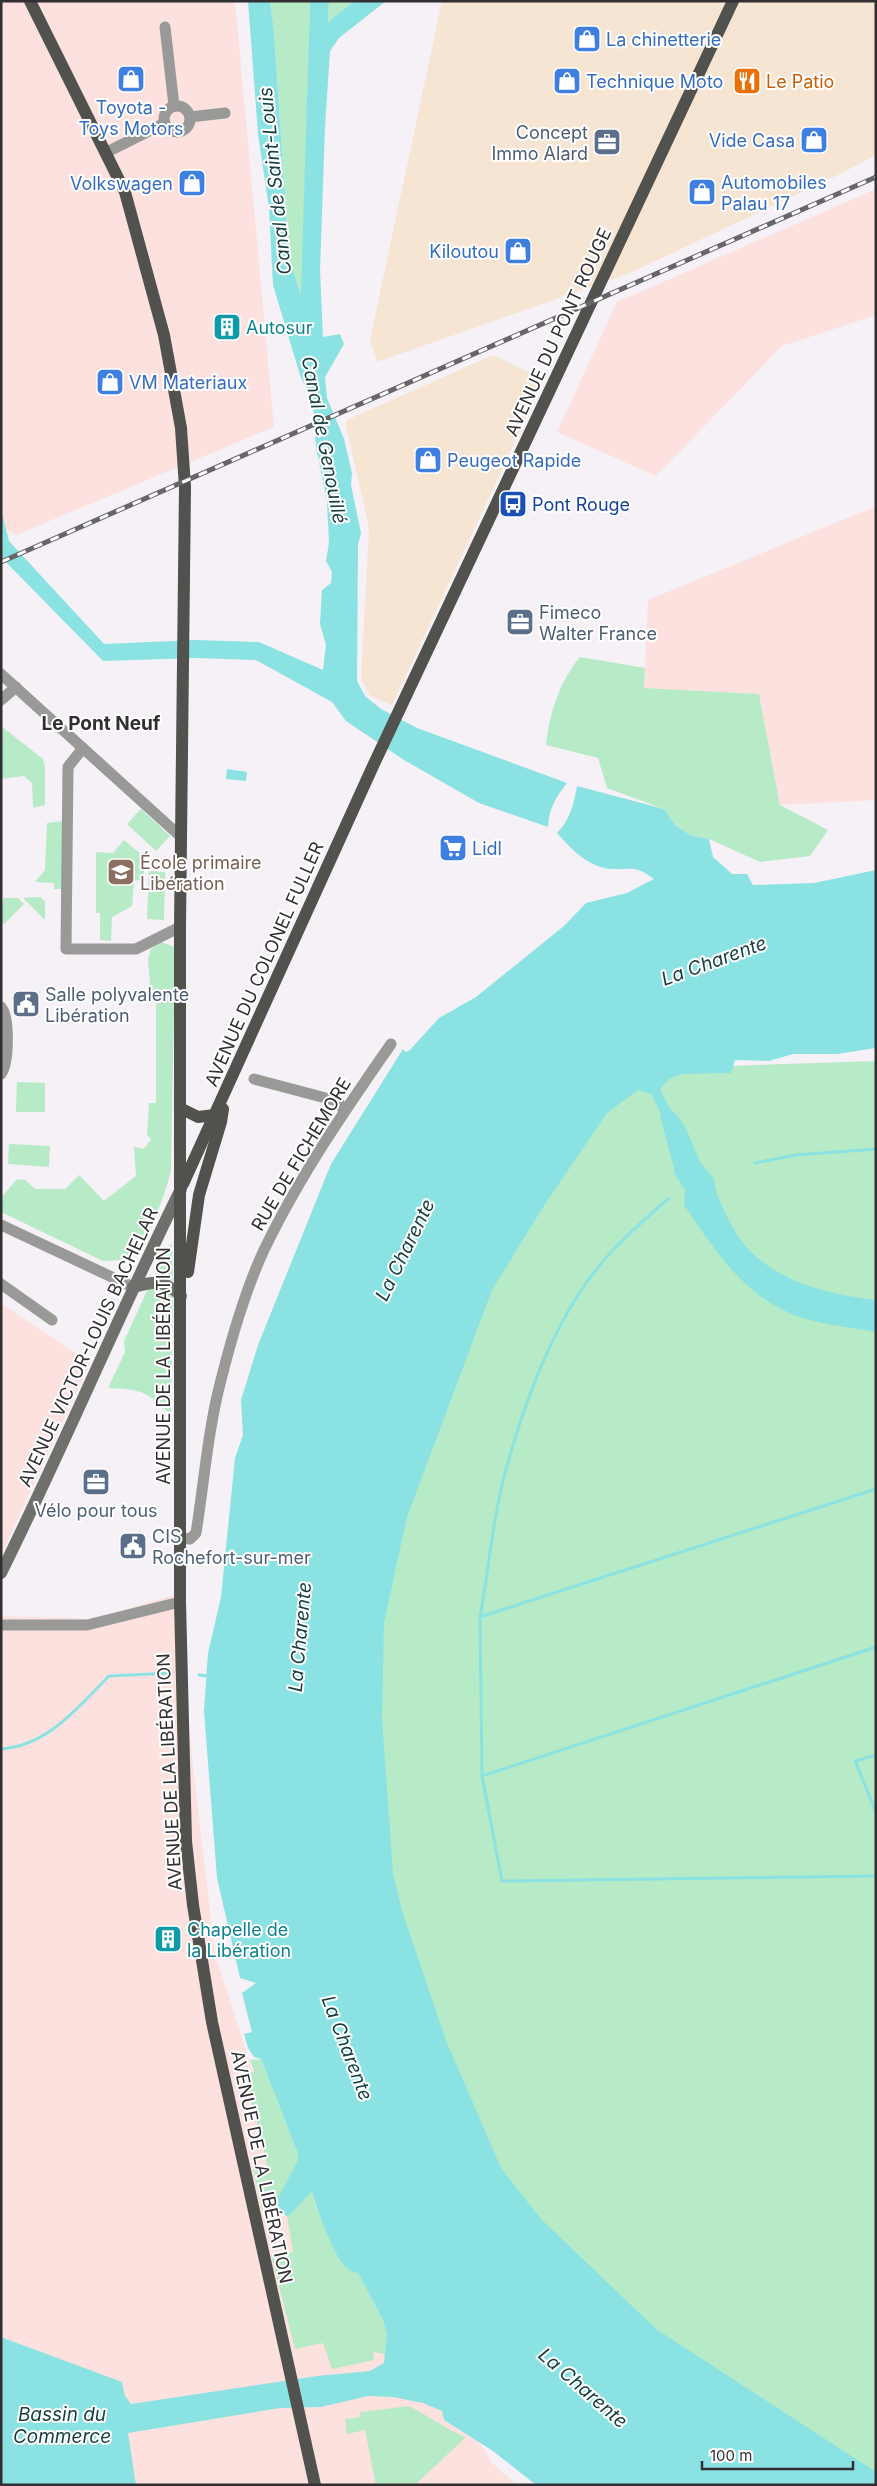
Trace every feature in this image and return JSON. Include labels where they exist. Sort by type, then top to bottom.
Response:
[{"type":"main road","name":"AVENUE DE LA LIBÉRATION","points":[[30,1],[125,192],[164,335],[182,428],[185,481],[180,836],[180,1602],[183,1779],[193,1905],[212,2022],[315,2485]]},
{"type":"main road","name":"AVENUE DU PONT ROUGE","points":[[379,754],[734,1]]},
{"type":"main road","name":"AVENUE DU COLONEL FULLER","points":[[181,1189],[379,754]]},
{"type":"main road","points":[[181,1327],[192,1234],[208,1164],[221,1122],[224,1096]]},
{"type":"main road","points":[[180,1108],[198,1117],[215,1115]]},
{"type":"main road","name":"AVENUE VICTOR-LOUIS BACHELAR","points":[[1,1573],[82,1406],[133,1287],[181,1189]]},
{"type":"main road","points":[[133,1287],[160,1282],[167,1284],[181,1296]]},
{"type":"street","points":[[165,27],[174,106]]},
{"type":"street","points":[[174,106],[183,106],[190,117],[186,128],[178,132],[170,130],[165,123],[165,114],[174,106]]},
{"type":"street","points":[[190,117],[225,113]]},
{"type":"street","points":[[105,153],[165,123]]},
{"type":"street","points":[[1,674],[180,836]]},
{"type":"street","points":[[1,700],[16,687]]},
{"type":"street","points":[[83,748],[68,767],[66,949],[136,950],[180,928]]},
{"type":"street","points":[[2,1008],[7,1021],[7,1054],[2,1074]]},
{"type":"street","name":"RUE DE FICHEMORE","points":[[181,1538],[190,1539],[196,1533],[220,1382],[237,1323],[263,1252],[289,1202],[344,1110],[392,1044]]},
{"type":"street","points":[[254,1079],[337,1102],[344,1110]]},
{"type":"street","points":[[1,1225],[133,1287]]},
{"type":"street","points":[[1,1284],[52,1320]]},
{"type":"street","points":[[1,1624],[87,1625],[180,1602]]},
{"type":"shaded area","points":[[1,1],[235,1],[274,427],[16,535],[1,527]]},
{"type":"shaded area","points":[[442,1],[876,1],[876,155],[838,175],[630,273],[377,362],[370,340]]},
{"type":"shaded area","points":[[876,189],[876,315],[782,346],[656,476],[557,432],[617,302]]},
{"type":"shaded area","points":[[493,355],[544,380],[392,705],[370,696],[361,679],[369,528],[345,421]]},
{"type":"shaded area","points":[[876,506],[876,800],[780,805],[759,694],[644,688],[648,600]]},
{"type":"shaded area","points":[[1,1303],[90,1363],[1,1555]]},
{"type":"shaded area","points":[[173,1595],[215,1954],[325,2297],[442,2381],[492,2463],[517,2485],[1,2485],[1,1616],[94,1619]]},
{"type":"green space","points":[[270,1],[310,1],[302,296],[289,259],[274,31]]},
{"type":"green space","points":[[329,1],[354,1],[328,22]]},
{"type":"green space","points":[[580,657],[645,668],[644,688],[759,694],[780,805],[828,830],[810,856],[760,862],[709,839],[692,836],[676,826],[664,809],[607,788],[598,758],[546,745],[553,710],[561,687]]},
{"type":"green space","points":[[1,726],[43,759],[45,766],[45,805],[33,808],[32,783],[24,776],[1,779]]},
{"type":"green space","points":[[141,809],[170,836],[156,851],[127,824]]},
{"type":"green space","points":[[64,821],[63,889],[54,889],[54,883],[35,882],[45,870],[47,823]]},
{"type":"green space","points":[[124,840],[144,857],[144,881],[134,880],[132,906],[112,917],[111,941],[100,940],[100,913],[96,913],[96,852],[113,853]]},
{"type":"green space","points":[[149,871],[165,872],[164,920],[147,919]]},
{"type":"green space","points":[[40,897],[45,901],[45,920],[23,898]]},
{"type":"green space","points":[[3,898],[18,898],[24,904],[4,924],[1,921]]},
{"type":"green space","points":[[161,942],[175,947],[171,1170],[164,1194],[142,1241],[126,1260],[103,1261],[1,1212],[1,1198],[17,1179],[25,1180],[35,1189],[65,1189],[79,1175],[104,1201],[136,1176],[134,1147],[144,1149],[151,1139],[147,1135],[149,1103],[156,1103],[156,996],[151,996],[148,959],[151,949]]},
{"type":"green space","points":[[876,1061],[876,2485],[830,2485],[505,2216],[345,1804],[456,1271],[640,1069]]},
{"type":"green space","points":[[17,1082],[45,1083],[45,1112],[16,1112]]},
{"type":"green space","points":[[9,1144],[50,1146],[49,1167],[8,1164]]},
{"type":"green space","points":[[172,1243],[171,1413],[141,1392],[108,1388],[125,1352],[124,1341],[151,1282]]},
{"type":"green space","points":[[261,2059],[298,2154],[298,2160],[275,2207],[262,2210],[253,2169],[267,2166],[261,2136],[242,2073],[254,2072],[250,2060]]},
{"type":"green space","points":[[312,2190],[316,2206],[342,2264],[358,2273],[382,2318],[387,2334],[385,2354],[373,2352],[374,2360],[332,2369],[323,2343],[295,2349],[271,2255],[293,2252],[287,2216]]},
{"type":"green space","points":[[409,2406],[466,2437],[415,2485],[376,2485],[365,2430],[347,2434],[345,2419],[360,2417],[360,2412]]},
{"type":"water","points":[[248,1],[270,1],[274,31],[289,259],[301,294],[310,1],[329,1],[328,22],[354,1],[386,1],[339,38],[330,51],[325,127],[320,270],[323,337],[340,334],[344,344],[325,377],[327,398],[344,439],[352,473],[351,485],[361,533],[358,545],[357,681],[365,696],[381,709],[417,728],[567,783],[554,803],[548,827],[479,803],[404,760],[346,721],[332,702],[256,660],[196,658],[103,661],[1,557],[1,510],[9,541],[104,644],[196,640],[259,642],[323,670],[326,645],[320,624],[322,590],[331,583],[332,572],[326,561],[329,543],[327,501],[316,447],[313,403],[300,375],[273,285],[269,208],[258,134]]},
{"type":"water","points":[[227,769],[247,772],[246,781],[226,779]]},
{"type":"water","points":[[577,786],[664,809],[676,826],[692,836],[709,839],[713,857],[732,874],[747,874],[753,885],[814,883],[876,870],[876,1048],[837,1054],[793,1054],[769,1061],[735,1060],[731,1073],[682,1074],[669,1079],[654,1095],[638,1090],[607,1113],[545,1204],[492,1290],[407,1517],[384,1623],[382,1717],[393,1874],[402,1911],[447,2043],[501,2168],[541,2219],[656,2329],[876,2472],[876,2485],[536,2485],[493,2451],[444,2420],[442,2411],[423,2403],[393,2397],[368,2396],[321,2407],[280,2408],[128,2433],[136,2485],[1,2485],[1,2337],[122,2382],[125,2396],[131,2404],[317,2376],[370,2371],[384,2363],[387,2334],[382,2318],[358,2273],[345,2267],[333,2248],[312,2191],[287,2216],[275,2209],[275,2204],[298,2160],[298,2154],[261,2059],[254,2057],[248,2048],[244,2034],[252,2032],[242,1993],[256,1983],[240,1978],[217,1878],[204,1711],[208,1653],[221,1597],[235,1458],[243,1435],[241,1400],[258,1345],[331,1164],[403,1049],[406,1052],[410,1050],[439,1018],[476,997],[564,926],[586,903],[627,893],[654,879],[642,871],[603,868],[595,865],[574,851],[557,833],[568,817]]},
{"type":"water","points":[[664,1106],[678,1116],[683,1123],[701,1164],[714,1180],[716,1192],[730,1223],[740,1239],[753,1253],[783,1275],[801,1283],[838,1294],[876,1300],[876,1332],[826,1324],[797,1316],[761,1297],[732,1270],[707,1239],[684,1205],[685,1190],[676,1176],[660,1115]]},
{"type":"waterway","points":[[650,1081],[668,1116]]},
{"type":"waterway","points":[[755,1163],[796,1155],[876,1149]]},
{"type":"waterway","points":[[480,1617],[502,1485],[516,1435],[545,1358],[556,1334],[591,1276],[622,1241],[668,1199]]},
{"type":"waterway","points":[[482,1776],[480,1617],[876,1489]]},
{"type":"waterway","points":[[876,1647],[482,1776],[502,1881],[876,1876]]},
{"type":"waterway","points":[[1,1749],[33,1741],[48,1733],[74,1712],[109,1676],[172,1673]]},
{"type":"waterway","points":[[199,1675],[210,1676]]},
{"type":"waterway","points":[[876,1755],[855,1761],[876,1812]]},
{"type":"railway","points":[[1,562],[876,177]]},
{"type":"place","name":"La chinetterie","points":[[587,39]]},
{"type":"place","name":"Toyota - Toys Motors","points":[[131,79]]},
{"type":"place","name":"Technique Moto","points":[[567,81]]},
{"type":"place","name":"Le Patio","points":[[747,81]]},
{"type":"place","name":"Vide Casa","points":[[814,140]]},
{"type":"place","name":"Concept Immo Alard","points":[[607,142]]},
{"type":"place","name":"Volkswagen","points":[[192,183]]},
{"type":"place","name":"Automobiles Palau 17","points":[[702,192]]},
{"type":"place","name":"Kiloutou","points":[[518,251]]},
{"type":"place","name":"Autosur","points":[[227,327]]},
{"type":"place","name":"VM Materiaux","points":[[110,382]]},
{"type":"place","name":"Peugeot Rapide","points":[[428,460]]},
{"type":"place","name":"Pont Rouge","points":[[513,504]]},
{"type":"place","name":"Fimeco Walter France","points":[[520,622]]},
{"type":"place","name":"Lidl","points":[[453,848]]},
{"type":"place","name":"École primaire Libération","points":[[121,872]]},
{"type":"place","name":"Salle polyvalente Libération","points":[[26,1004]]},
{"type":"place","name":"Vélo pour tous","points":[[96,1482]]},
{"type":"place","name":"CIS Rochefort-sur-mer","points":[[133,1546]]},
{"type":"place","name":"Chapelle de la Libération","points":[[168,1939]]},
{"type":"district","name":"Le Pont Neuf","points":[[101,723]]},
{"type":"water label","name":"Canal de Saint-Louis","points":[[275,181]]},
{"type":"water label","name":"Canal de Genouillé","points":[[324,440]]},
{"type":"water label","name":"La Charente","points":[[714,961]]},
{"type":"water label","name":"La Charente","points":[[405,1250]]},
{"type":"water label","name":"La Charente","points":[[300,1637]]},
{"type":"water label","name":"La Charente","points":[[347,2048]]},
{"type":"water label","name":"La Charente","points":[[583,2388]]},
{"type":"water label","name":"Bassin du Commerce","points":[[62,2425]]}]
